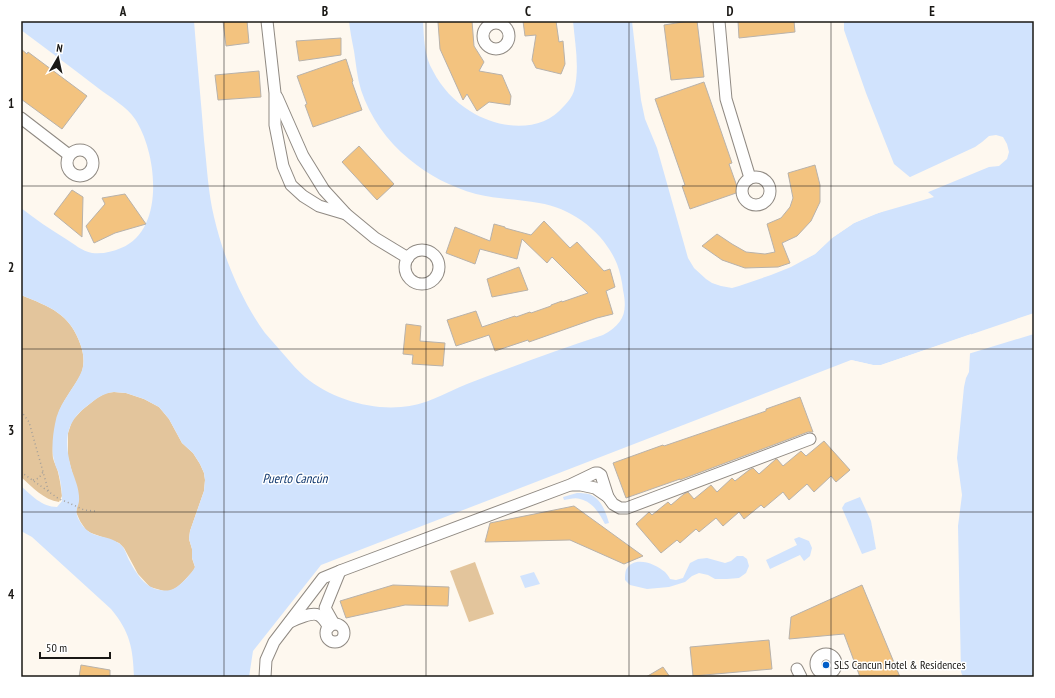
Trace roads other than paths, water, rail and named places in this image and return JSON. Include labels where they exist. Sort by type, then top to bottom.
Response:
[{"type":"street","points":[[266,21],[275,93],[275,125],[283,166],[291,185],[303,196],[319,206],[346,214]]},
{"type":"street","points":[[718,21],[726,99],[750,178]]},
{"type":"street","points":[[275,93],[303,156],[324,190],[346,214],[375,238],[408,258]]},
{"type":"street","points":[[21,118],[70,155]]},
{"type":"street","points":[[265,677],[266,660],[274,642],[323,578],[570,485],[599,484],[613,504],[620,508],[627,508],[810,439]]},
{"type":"street","points":[[289,622],[313,614],[323,618],[331,626],[326,608],[340,571]]},
{"type":"water","name":"Puerto Cancún","points":[[21,21],[194,21],[210,198],[222,247],[248,306],[265,333],[293,365],[305,377],[315,384],[338,397],[350,401],[376,407],[401,407],[426,402],[467,384],[603,335],[615,327],[619,322],[625,305],[617,264],[604,242],[586,223],[563,210],[551,206],[484,196],[458,188],[440,180],[416,165],[393,144],[374,119],[361,90],[358,80],[349,21],[423,21],[425,47],[430,65],[436,77],[449,94],[464,107],[481,117],[493,122],[519,126],[532,125],[555,115],[567,103],[572,95],[577,74],[573,21],[632,21],[641,100],[645,119],[657,148],[688,258],[694,268],[706,279],[712,283],[732,288],[791,267],[815,254],[832,238],[854,223],[875,214],[934,197],[894,164],[866,93],[844,30],[844,21],[1034,21],[1034,677],[963,677],[961,672],[958,526],[962,495],[957,458],[964,387],[969,372],[971,334],[881,365],[873,365],[851,360],[321,565],[253,651],[249,677],[134,677],[133,657],[129,641],[122,625],[111,609],[32,537],[21,531],[21,486],[37,500],[46,505],[57,507],[62,501],[60,479],[53,456],[52,446],[54,432],[59,411],[80,375],[84,360],[82,349],[76,335],[65,319],[41,303],[21,295],[21,208],[48,228],[85,251],[92,253],[104,253],[114,251],[135,239],[145,225],[151,208],[153,189],[152,170],[143,133],[128,110],[21,30]],"holes":[[[114,392],[126,393],[144,399],[159,407],[169,419],[182,443],[193,453],[204,473],[204,491],[190,531],[189,539],[195,567],[180,584],[169,590],[164,591],[155,589],[145,583],[135,570],[120,544],[88,531],[83,527],[77,516],[79,494],[70,465],[67,446],[70,427],[74,419],[90,403],[106,394]]]},
{"type":"water","points":[[577,493],[589,494],[596,498],[603,508],[609,523],[605,524],[595,508],[585,500],[572,498],[564,500],[563,497]]},
{"type":"water","points":[[860,497],[871,521],[876,549],[862,554],[842,508],[845,503]]},
{"type":"water","points":[[799,537],[809,541],[812,548],[810,556],[804,561],[800,555],[770,569],[766,560],[797,545],[794,539]]},
{"type":"water","points":[[737,556],[743,556],[747,559],[749,566],[746,573],[739,578],[715,579],[708,575],[699,573],[692,576],[685,582],[669,587],[647,589],[630,585],[625,580],[626,570],[629,565],[634,563],[650,563],[665,572],[670,579],[676,580],[683,578],[690,563],[698,559],[707,558],[725,563],[731,561]]},
{"type":"water","points":[[534,572],[540,584],[525,588],[520,576]]},
{"type":"place","name":"SLS Cancun Hotel & Residences","points":[[826,665]]}]
